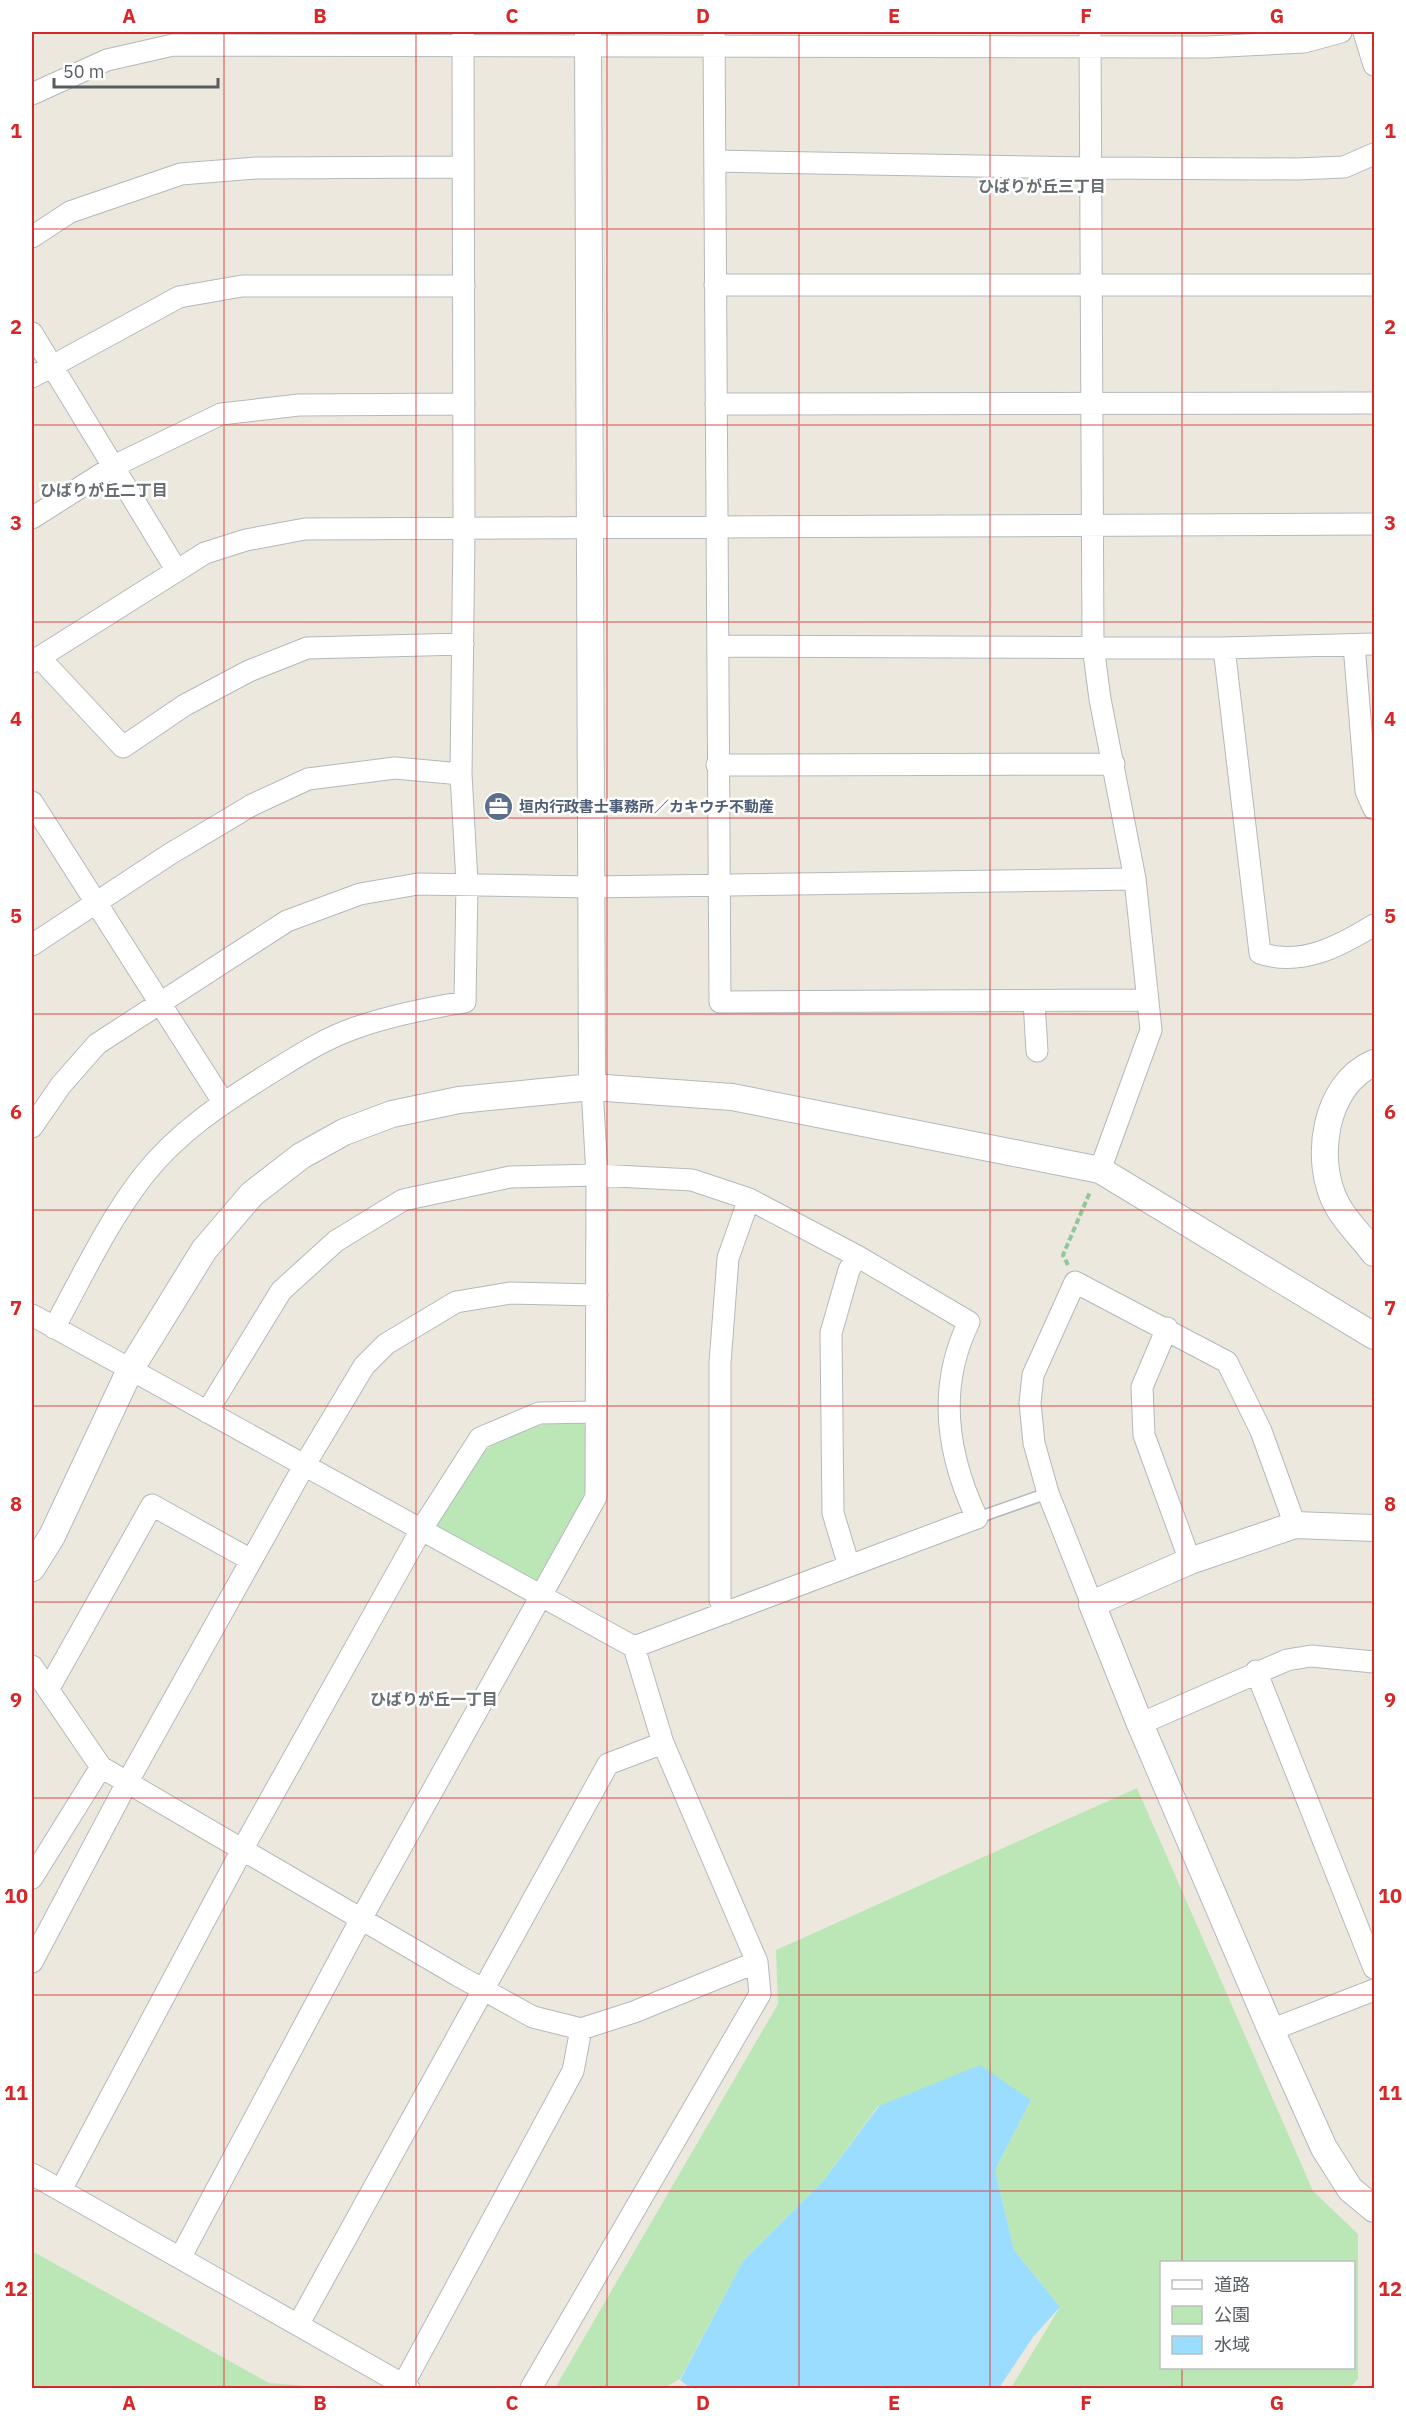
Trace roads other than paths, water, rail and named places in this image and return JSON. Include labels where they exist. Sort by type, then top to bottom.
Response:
[{"type":"street","points":[[32,94],[107,60],[172,45],[588,39],[1207,39],[1304,42],[1341,32]]},
{"type":"street","points":[[1364,32],[1374,65]]},
{"type":"street","points":[[180,2258],[361,1919],[596,1497],[597,1175],[592,1087],[588,39]]},
{"type":"street","points":[[714,39],[720,1002],[1148,1000]]},
{"type":"street","points":[[1090,39],[1093,646],[1100,699],[1135,879],[1151,1029],[1100,1170]]},
{"type":"street","points":[[54,1328],[112,1224],[144,1175],[181,1134],[223,1102],[304,1052],[353,1028],[407,1012],[465,1002],[467,883],[461,774],[464,529],[463,40]]},
{"type":"street","points":[[715,161],[1089,168],[1344,167],[1374,154]]},
{"type":"street","points":[[32,237],[70,212],[181,174],[257,168],[463,166]]},
{"type":"street","points":[[715,285],[1374,285]]},
{"type":"street","points":[[32,377],[179,297],[242,286],[464,286]]},
{"type":"street","points":[[32,333],[177,571]]},
{"type":"street","points":[[716,404],[1374,403]]},
{"type":"street","points":[[32,518],[114,466],[221,414],[299,405],[464,404]]},
{"type":"street","points":[[463,644],[307,648],[249,671],[185,705],[123,747],[35,660],[206,554],[246,540],[305,529],[1374,524]]},
{"type":"street","points":[[718,646],[1224,648],[1364,645],[1366,791],[1374,809]]},
{"type":"street","points":[[1224,648],[1260,953],[1278,959],[1308,956],[1340,946],[1374,925]]},
{"type":"street","points":[[717,765],[1114,764]]},
{"type":"street","points":[[32,945],[95,902],[252,805],[308,779],[395,768],[461,774]]},
{"type":"street","points":[[32,802],[223,1102]]},
{"type":"street","points":[[32,1127],[61,1085],[97,1044],[287,921],[360,894],[418,884],[467,883],[591,887],[1135,879]]},
{"type":"street","points":[[1034,1001],[1037,1051]]},
{"type":"street","points":[[1374,1063],[1366,1066],[1343,1088],[1330,1116],[1324,1150],[1327,1178],[1337,1205],[1374,1253]]},
{"type":"street","points":[[32,1568],[52,1536],[130,1370],[204,1250],[252,1194],[301,1156],[344,1132],[392,1114],[459,1100],[592,1087],[732,1097],[1100,1170],[1374,1336]]},
{"type":"street","points":[[207,1412],[281,1291],[336,1241],[403,1200],[510,1176],[597,1175],[692,1180],[749,1199],[857,1256],[969,1322],[957,1346],[948,1401],[950,1437],[967,1497],[977,1518],[634,1647]]},
{"type":"street","points":[[726,1613],[720,1600],[720,1363],[728,1258],[749,1199]]},
{"type":"street","points":[[849,1566],[833,1513],[831,1333],[849,1270],[857,1256]]},
{"type":"street","points":[[1295,1525],[1261,1431],[1227,1362],[1167,1328],[1075,1282],[1033,1375],[1029,1403],[1034,1443],[1048,1493],[1140,1724],[1324,2148],[1350,2189],[1374,2209]]},
{"type":"street","points":[[32,1962],[127,1783],[251,1560],[364,1366],[386,1344],[419,1322],[456,1302],[510,1293],[597,1295]]},
{"type":"street","points":[[32,1316],[634,1647],[663,1743],[757,1962],[759,1994],[531,2388]]},
{"type":"street","points":[[1167,1328],[1142,1387],[1144,1435],[1190,1561]]},
{"type":"street","points":[[61,2190],[242,1850],[421,1530],[480,1438],[539,1413],[596,1412]]},
{"type":"street","points":[[49,1688],[152,1505],[251,1560]]},
{"type":"street","points":[[1092,1604],[1190,1561],[1295,1525],[1374,1528]]},
{"type":"street","points":[[1140,1724],[1256,1671],[1287,1660],[1311,1656],[1374,1662]]},
{"type":"street","points":[[32,1666],[49,1688],[100,1767],[533,2017],[580,2029],[634,2012],[757,1962]]},
{"type":"street","points":[[1256,1671],[1374,1968]]},
{"type":"street","points":[[298,2325],[608,1764],[663,1743]]},
{"type":"street","points":[[32,1878],[100,1767]]},
{"type":"street","points":[[1271,2030],[1374,1990]]},
{"type":"street","points":[[32,2174],[406,2387],[573,2071],[580,2029]]},
{"type":"lane","points":[[977,1518],[1048,1493]]},
{"type":"water","points":[[980,2065],[1031,2100],[995,2170],[1014,2250],[1060,2307],[1033,2337],[999,2388],[690,2388],[680,2380],[743,2261],[824,2180],[879,2106]]},
{"type":"place","name":"垣内行政書士事務所／カキウチ不動産","points":[[498,807]]},
{"type":"district","name":"ひばりが丘三丁目","points":[[1042,186]]},
{"type":"district","name":"ひばりが丘二丁目","points":[[104,490]]},
{"type":"district","name":"ひばりが丘一丁目","points":[[434,1699]]}]
